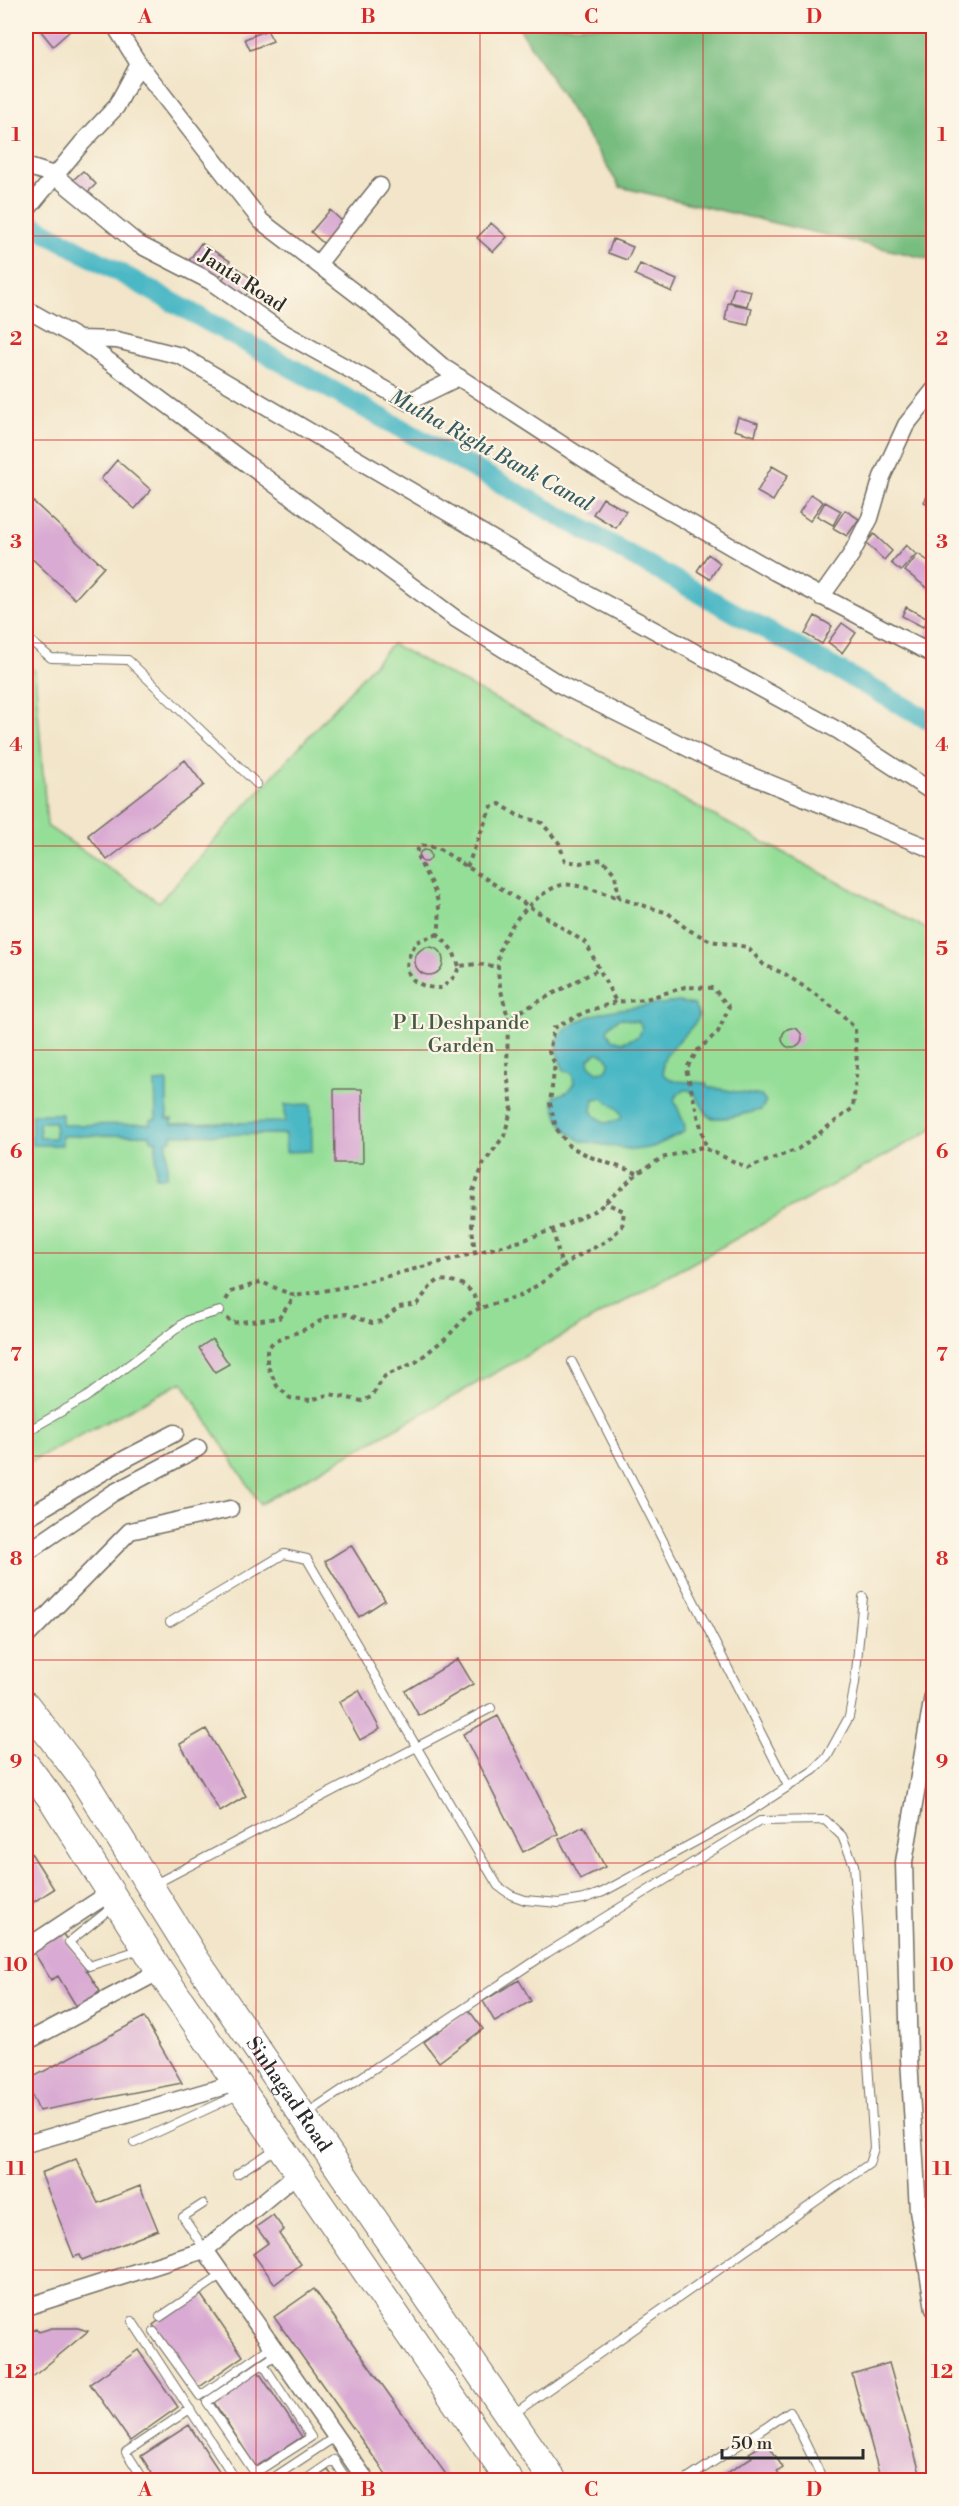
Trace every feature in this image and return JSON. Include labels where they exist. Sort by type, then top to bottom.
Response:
[{"type":"main road","name":"Sinhagad Road","points":[[26,1705],[83,1779],[196,1960],[509,2417],[543,2477]]},
{"type":"main road","name":"Sinhagad Road","points":[[26,1765],[53,1801],[160,1971],[509,2481]]},
{"type":"street","points":[[115,26],[139,64],[261,221],[375,308],[443,367],[621,483],[775,572],[933,655]]},
{"type":"street","points":[[26,211],[116,107],[139,64]]},
{"type":"street","points":[[26,166],[49,182]]},
{"type":"street","name":"Janta Road","points":[[49,182],[138,244],[210,281],[284,333],[408,402],[459,377]]},
{"type":"street","points":[[318,264],[380,186]]},
{"type":"street","points":[[26,309],[79,339],[456,619],[561,685],[712,760],[933,850]]},
{"type":"street","points":[[79,339],[117,340],[181,356],[566,582],[839,731],[933,793]]},
{"type":"street","points":[[821,597],[851,555],[870,518],[882,477],[906,424],[933,390]]},
{"type":"street","points":[[26,1518],[175,1433]]},
{"type":"street","points":[[26,1553],[113,1493],[198,1448]]},
{"type":"street","points":[[26,1637],[130,1531],[230,1509]]},
{"type":"street","points":[[933,1690],[930,1742],[904,1862],[904,1908],[918,2210],[933,2309]]},
{"type":"street","points":[[26,1948],[114,1897]]},
{"type":"street","points":[[26,2042],[160,1971]]},
{"type":"street","points":[[26,2144],[240,2088]]},
{"type":"street","points":[[26,2307],[205,2250],[298,2173]]},
{"type":"street","points":[[205,2250],[271,2355],[335,2437],[340,2456],[366,2481]]},
{"type":"lane","points":[[26,637],[51,658],[128,660],[257,784]]},
{"type":"lane","points":[[26,1432],[85,1398],[188,1320],[220,1311]]},
{"type":"lane","points":[[573,1362],[788,1786]]},
{"type":"lane","points":[[170,1622],[284,1554],[307,1559],[490,1877],[511,1895],[525,1900],[559,1903],[603,1892],[741,1817],[814,1770],[827,1757],[849,1717],[855,1683],[862,1597]]},
{"type":"lane","points":[[150,1887],[491,1708]]},
{"type":"lane","points":[[303,2116],[547,1953],[760,1821],[825,1820],[842,1836],[854,1865],[874,2148],[869,2164],[509,2417]]},
{"type":"lane","points":[[114,1897],[69,1941],[89,1966],[145,1947]]},
{"type":"lane","points":[[134,2143],[240,2088]]},
{"type":"lane","points":[[237,2174],[280,2146]]},
{"type":"lane","points":[[203,2205],[183,2217],[205,2250]]},
{"type":"lane","points":[[160,2317],[222,2275]]},
{"type":"lane","points":[[132,2321],[236,2481]]},
{"type":"lane","points":[[153,2332],[200,2396],[271,2355]]},
{"type":"lane","points":[[271,2355],[311,2437],[255,2473],[207,2402],[271,2355]]},
{"type":"lane","points":[[144,2481],[126,2452],[190,2409]]},
{"type":"lane","points":[[686,2481],[790,2411],[823,2481]]},
{"type":"lane","points":[[270,2481],[335,2437]]},
{"type":"lane","points":[[306,2481],[340,2456],[347,2481]]},
{"type":"lane","points":[[274,2461],[282,2473]]},
{"type":"path","points":[[467,867],[491,807],[500,804],[517,815],[542,823],[559,843],[565,861],[580,863],[602,859],[615,874],[619,898]]},
{"type":"path","points":[[438,934],[441,915],[436,891],[416,853],[420,845],[438,848],[586,943],[616,1002]]},
{"type":"path","points":[[295,1296],[279,1318],[231,1323],[220,1311],[231,1292],[261,1282],[295,1296],[350,1286],[475,1254],[553,1230],[598,1209],[638,1173],[662,1158],[702,1147],[748,1168],[798,1149],[853,1108],[857,1066],[855,1028],[839,1012],[812,992],[785,974],[764,965],[747,947],[711,941],[687,929],[668,913],[596,890],[562,885],[527,904],[511,928],[499,953],[499,967],[508,1018],[507,1074],[512,1107],[504,1136],[484,1163],[473,1191],[472,1227],[475,1254]]},
{"type":"path","points":[[438,934],[453,951],[459,966],[456,975],[442,988],[429,989],[417,984],[409,974],[408,960],[416,942],[438,934]]},
{"type":"path","points":[[459,966],[478,964],[499,967]]},
{"type":"path","points":[[508,1018],[599,969]]},
{"type":"path","points":[[638,1173],[593,1158],[569,1146],[556,1128],[550,1103],[555,1064],[549,1052],[554,1028],[585,1012],[616,1002],[646,999],[685,987],[713,988],[729,1007],[718,1032],[698,1050],[686,1069],[706,1148]]},
{"type":"path","points":[[480,1308],[472,1291],[462,1284],[439,1280],[430,1286],[417,1304],[399,1307],[383,1321],[372,1323],[346,1314],[327,1317],[308,1328],[273,1342],[267,1350],[267,1365],[277,1386],[290,1398],[311,1400],[330,1394],[362,1401],[371,1397],[386,1376],[416,1362],[448,1336],[457,1323],[470,1313],[520,1296],[608,1240],[622,1227],[624,1212],[605,1203]]},
{"type":"path","points":[[553,1230],[562,1268]]},
{"type":"green space","points":[[518,26],[933,26],[933,260],[620,187]]},
{"type":"green space","name":"P L Deshpande Garden","points":[[392,644],[930,931],[933,935],[933,1129],[260,1504],[182,1382],[26,1464],[26,664],[35,671],[47,826],[159,902]]},
{"type":"water","points":[[679,1002],[694,1005],[699,1016],[669,1051],[663,1066],[664,1075],[674,1081],[706,1083],[708,1087],[761,1096],[766,1102],[761,1110],[727,1118],[710,1117],[696,1096],[686,1090],[674,1099],[685,1126],[684,1132],[653,1147],[634,1150],[581,1141],[567,1131],[558,1118],[553,1101],[554,1097],[569,1091],[574,1083],[572,1073],[565,1071],[559,1059],[557,1050],[559,1036],[571,1026],[600,1013]],"holes":[[[620,1018],[639,1022],[642,1028],[639,1036],[623,1042],[612,1039],[607,1031],[610,1025]],[[596,1053],[600,1053],[608,1058],[609,1064],[605,1071],[597,1072],[590,1066],[589,1059]],[[602,1098],[619,1110],[621,1119],[606,1123],[595,1116],[592,1110],[594,1099]]]},
{"type":"water","points":[[167,1081],[167,1119],[172,1119],[172,1124],[285,1122],[285,1105],[311,1104],[312,1151],[286,1152],[285,1134],[172,1135],[172,1140],[167,1140],[167,1177],[156,1177],[156,1140],[151,1140],[150,1135],[62,1136],[62,1145],[32,1145],[32,1114],[62,1114],[62,1125],[150,1124],[150,1120],[156,1119],[155,1082]],"holes":[[[39,1122],[55,1122],[55,1138],[40,1138]]]},
{"type":"building","points":[[45,26],[67,26],[71,30],[53,46],[40,30]]},
{"type":"building","points":[[267,30],[273,41],[250,50],[245,39]]},
{"type":"building","points":[[83,171],[96,184],[86,194],[73,180]]},
{"type":"building","points":[[330,210],[343,222],[324,244],[311,232]]},
{"type":"building","points":[[491,223],[507,237],[493,252],[477,238]]},
{"type":"building","points":[[613,239],[633,247],[627,260],[608,253]]},
{"type":"building","points":[[201,243],[230,261],[217,281],[188,262]]},
{"type":"building","points":[[640,264],[677,280],[672,292],[635,275]]},
{"type":"building","points":[[233,265],[256,282],[244,298],[221,281]]},
{"type":"building","points":[[734,287],[751,291],[747,306],[730,302]]},
{"type":"building","points":[[728,303],[752,308],[748,325],[725,320]]},
{"type":"building","points":[[738,417],[758,423],[755,436],[734,430]]},
{"type":"building","points":[[117,460],[151,490],[135,509],[101,479]]},
{"type":"building","points":[[772,466],[788,475],[773,501],[757,492]]},
{"type":"building","points":[[934,484],[934,507],[924,502]]},
{"type":"building","points":[[811,494],[823,502],[810,521],[799,513]]},
{"type":"building","points":[[26,495],[104,567],[75,599],[26,553]]},
{"type":"building","points":[[603,498],[626,511],[616,528],[593,514]]},
{"type":"building","points":[[825,502],[841,511],[833,525],[817,516]]},
{"type":"building","points":[[845,510],[859,519],[847,536],[833,528]]},
{"type":"building","points":[[874,534],[892,551],[884,560],[866,543]]},
{"type":"building","points":[[906,545],[916,554],[901,571],[891,563]]},
{"type":"building","points":[[708,554],[720,563],[710,579],[697,571]]},
{"type":"building","points":[[918,554],[934,565],[934,593],[905,571]]},
{"type":"building","points":[[906,607],[928,619],[923,627],[902,616]]},
{"type":"building","points":[[934,615],[934,644],[923,639]]},
{"type":"building","points":[[815,616],[832,626],[822,644],[805,634]]},
{"type":"building","points":[[842,623],[856,633],[842,653],[828,642]]},
{"type":"building","points":[[185,760],[204,785],[107,860],[88,835]]},
{"type":"building","points":[[427,850],[430,851],[430,861],[423,862],[420,861],[419,854],[420,851]]},
{"type":"building","points":[[429,947],[439,951],[443,961],[439,971],[429,975],[419,971],[415,961],[419,951]]},
{"type":"building","points":[[792,1028],[799,1031],[802,1038],[799,1045],[792,1048],[785,1045],[782,1038],[785,1031]]},
{"type":"building","points":[[334,1089],[362,1089],[363,1163],[335,1163]]},
{"type":"building","points":[[212,1339],[229,1364],[215,1372],[199,1348]]},
{"type":"building","points":[[351,1545],[385,1600],[359,1617],[325,1561]]},
{"type":"building","points":[[458,1659],[473,1684],[419,1716],[405,1691]]},
{"type":"building","points":[[359,1690],[380,1729],[360,1740],[339,1702]]},
{"type":"building","points":[[498,1716],[558,1834],[523,1852],[463,1734]]},
{"type":"building","points":[[206,1729],[246,1796],[220,1812],[180,1744]]},
{"type":"building","points":[[584,1826],[605,1867],[580,1879],[559,1839]]},
{"type":"building","points":[[31,1853],[54,1889],[26,1907],[26,1856]]},
{"type":"building","points":[[61,1931],[100,1991],[78,2009],[58,1976],[51,1980],[33,1951]]},
{"type":"building","points":[[519,1980],[531,2001],[495,2022],[483,2001]]},
{"type":"building","points":[[468,2009],[483,2029],[439,2062],[424,2042]]},
{"type":"building","points":[[144,2017],[182,2083],[39,2111],[26,2081]]},
{"type":"building","points":[[76,2159],[98,2203],[140,2186],[158,2230],[82,2260],[80,2255],[74,2257],[41,2173]]},
{"type":"building","points":[[273,2215],[284,2230],[279,2234],[301,2264],[275,2284],[253,2254],[268,2243],[256,2227]]},
{"type":"building","points":[[314,2289],[450,2480],[390,2480],[274,2317]]},
{"type":"building","points":[[199,2292],[243,2356],[198,2388],[153,2325]]},
{"type":"building","points":[[36,2328],[39,2332],[52,2328],[78,2328],[88,2331],[29,2380],[26,2376],[26,2333]]},
{"type":"building","points":[[138,2350],[178,2407],[130,2441],[90,2384]]},
{"type":"building","points":[[889,2363],[922,2480],[881,2480],[852,2374]]},
{"type":"building","points":[[258,2371],[302,2437],[256,2467],[213,2401]]},
{"type":"building","points":[[189,2425],[225,2480],[156,2480],[141,2456]]},
{"type":"building","points":[[767,2442],[783,2468],[777,2472],[783,2480],[716,2480],[752,2457],[749,2453]]},
{"type":"building","points":[[328,2470],[335,2480],[313,2480]]},
{"type":"waterway","name":"Mutha Right Bank Canal","points":[[26,221],[934,723]]}]
